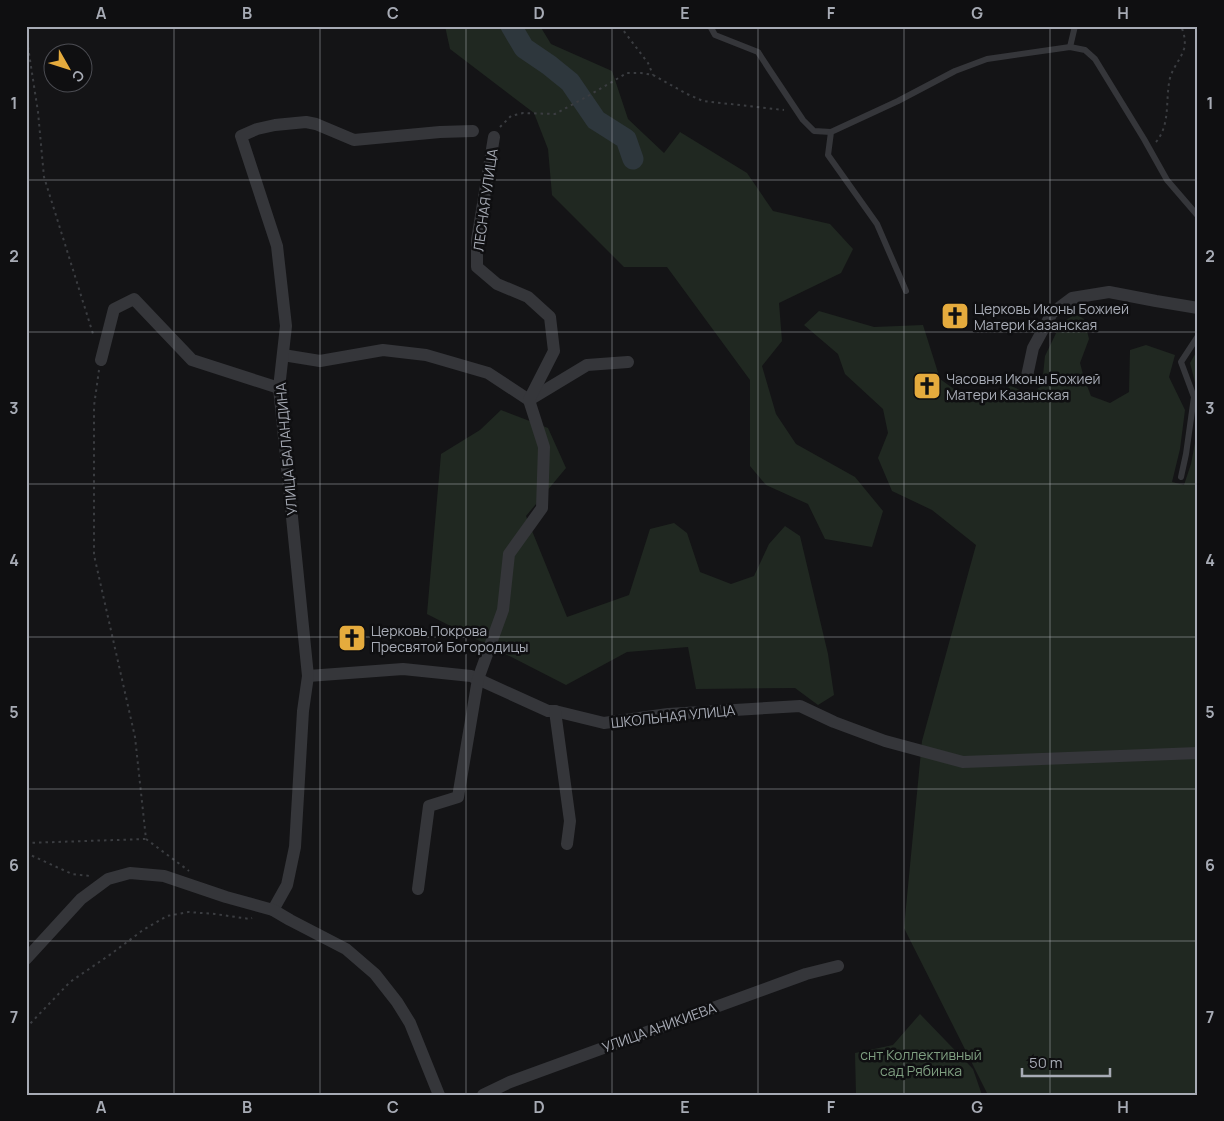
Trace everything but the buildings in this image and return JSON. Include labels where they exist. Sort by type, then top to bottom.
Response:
[{"type":"street","name":"УЛИЦА БАЛАНДИНА","points":[[273,910],[287,885],[295,847],[303,711],[308,676],[279,388],[286,326],[277,246],[241,136],[275,124],[306,122],[316,124],[354,140],[473,131]]},
{"type":"street","name":"ЛЕСНАЯ УЛИЦА","points":[[494,137],[477,240],[478,267],[497,284],[528,297],[550,318],[554,351],[529,400]]},
{"type":"street","points":[[1027,376],[1033,348],[1052,313],[1072,298],[1109,292],[1156,302],[1198,308]]},
{"type":"street","points":[[101,360],[114,309],[134,299],[192,360],[279,388]]},
{"type":"street","points":[[283,355],[320,361],[383,350],[426,355],[488,373],[529,400],[544,447],[542,508],[509,554],[503,610],[478,679],[458,797],[429,806],[418,889]]},
{"type":"street","points":[[529,400],[587,365],[628,362]]},
{"type":"street","name":"ШКОЛЬНАЯ УЛИЦА","points":[[308,676],[403,669],[470,676],[548,711],[604,723],[668,714],[800,706],[834,722],[885,741],[963,762],[1198,753]]},
{"type":"street","points":[[555,711],[570,821],[567,844]]},
{"type":"street","points":[[26,960],[81,898],[108,878],[130,873],[164,876],[226,897],[273,910],[346,949],[375,974],[397,1002],[410,1023],[436,1092]]},
{"type":"street","name":"УЛИЦА АНИКИЕВА","points":[[483,1095],[510,1082],[806,974],[838,966]]},
{"type":"lane","points":[[710,26],[715,35],[758,52],[803,120],[814,132],[831,132],[898,101],[954,71],[987,59],[1070,47],[1085,50],[1095,59],[1167,180],[1198,216]]},
{"type":"lane","points":[[1070,47],[1075,26]]},
{"type":"lane","points":[[831,132],[828,154],[877,224],[906,291]]},
{"type":"lane","points":[[1181,477],[1194,396],[1181,362],[1198,336]]},
{"type":"path","points":[[620,26],[648,63],[653,75]]},
{"type":"path","points":[[1148,146],[1157,142],[1162,135],[1172,70],[1184,49],[1185,40],[1181,26]]},
{"type":"path","points":[[26,34],[38,112],[44,177],[101,360],[94,406],[94,556],[134,737],[146,840]]},
{"type":"path","points":[[494,137],[503,122],[511,116],[523,113],[555,114],[627,73],[641,72],[653,75],[686,94],[703,101],[797,111]]},
{"type":"path","points":[[26,843],[146,840],[194,874]]},
{"type":"path","points":[[26,854],[72,874],[108,878]]},
{"type":"path","points":[[26,1028],[70,982],[112,954],[143,930],[167,916],[188,912],[250,919],[273,910]]},
{"type":"green space","points":[[445,26],[540,26],[551,44],[612,71],[628,119],[664,153],[680,132],[747,173],[773,211],[830,224],[853,249],[841,273],[779,303],[782,341],[762,366],[776,414],[796,444],[855,477],[883,511],[872,547],[825,539],[808,504],[766,485],[750,466],[750,380],[667,267],[624,267],[552,195],[548,149],[534,113],[450,49]]},
{"type":"green space","points":[[819,311],[874,327],[923,325],[940,379],[972,402],[1011,386],[1029,394],[1042,386],[1045,356],[1061,323],[1076,314],[1084,319],[1089,339],[1080,363],[1091,396],[1110,403],[1129,392],[1130,350],[1146,345],[1175,355],[1169,377],[1185,410],[1180,449],[1172,482],[1184,485],[1191,464],[1198,427],[1198,1095],[988,1095],[904,928],[922,741],[976,545],[932,510],[892,491],[878,458],[888,433],[883,409],[845,374],[838,354],[804,325]]},
{"type":"green space","points":[[1198,349],[1198,394],[1190,363]]},
{"type":"green space","points":[[501,410],[548,428],[566,468],[526,516],[567,617],[629,595],[650,529],[674,523],[687,533],[700,572],[731,584],[754,576],[769,544],[785,526],[800,536],[828,654],[834,695],[818,705],[795,688],[696,689],[688,647],[627,652],[566,685],[427,614],[441,454],[480,430]]},
{"type":"green space","name":"снт Коллективный сад Рябинка","points":[[920,1014],[973,1069],[982,1095],[856,1095],[855,1053],[893,1045]]},
{"type":"waterway","points":[[511,26],[524,48],[570,82],[596,120],[626,139],[633,159]]},
{"type":"place","name":"Церковь Иконы Божией Матери Казанская","points":[[955,316]]},
{"type":"place","name":"Часовня Иконы Божией Матери Казанская","points":[[927,386]]},
{"type":"place","name":"Церковь Покрова Пресвятой Богородицы","points":[[352,638]]}]
